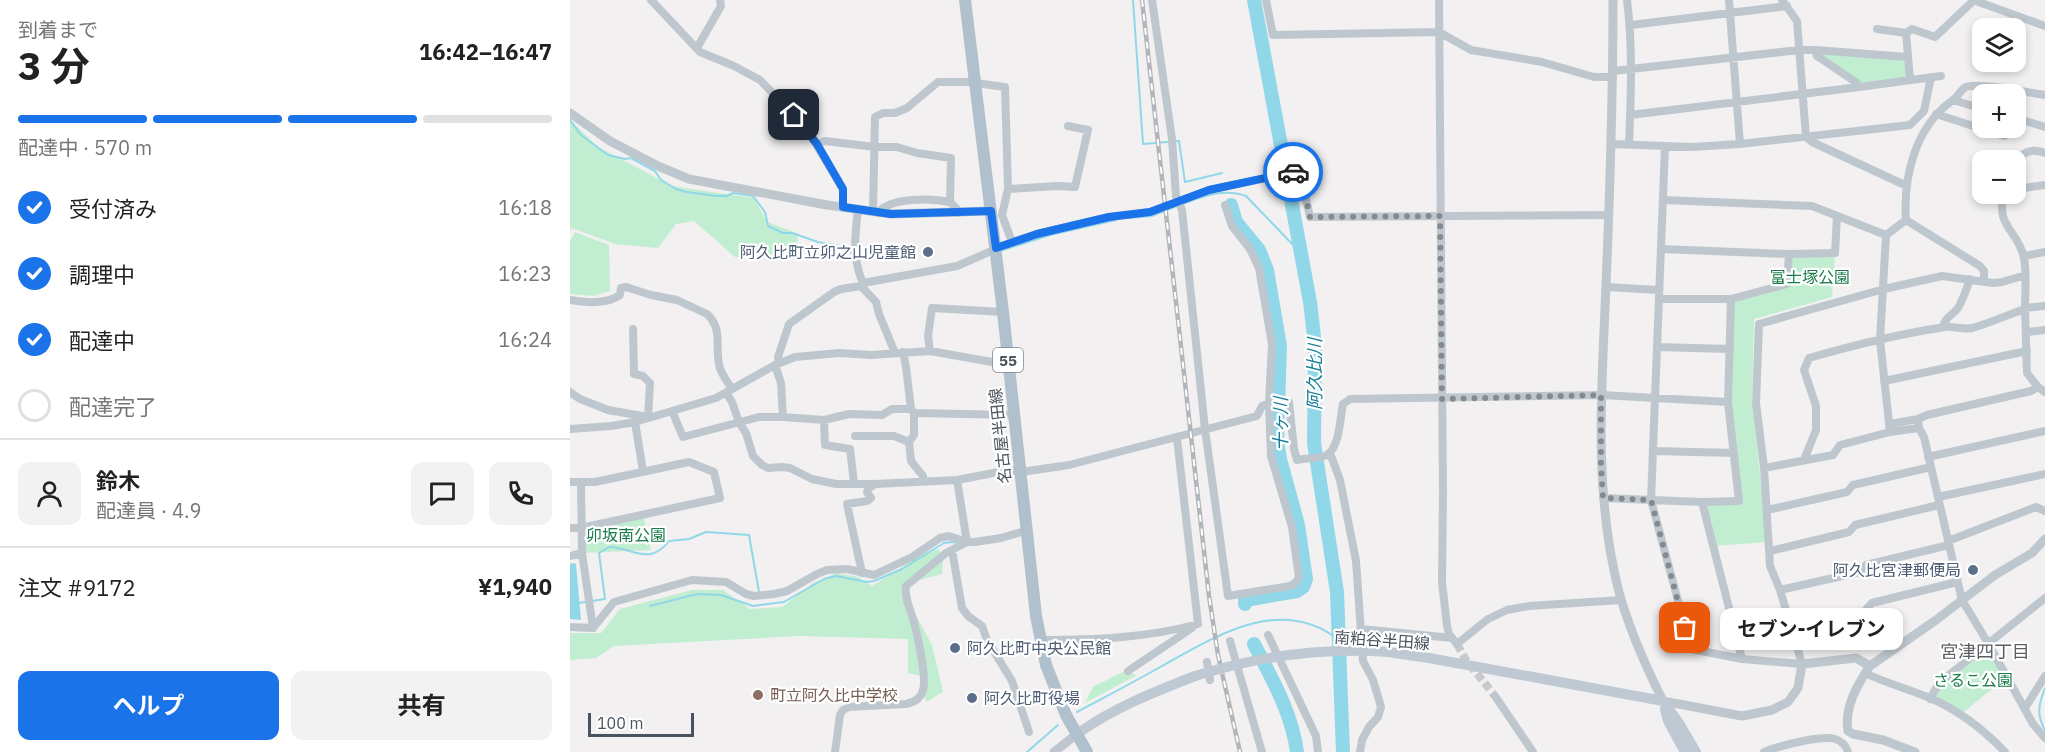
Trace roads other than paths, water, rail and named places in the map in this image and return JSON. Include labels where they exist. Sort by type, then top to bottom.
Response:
[{"type":"main road","name":"名古屋半田線","points":[[965,0],[996,248],[1036,616],[1046,665],[1068,718],[1087,752]]},
{"type":"main road","name":"南粕谷半田線","points":[[1077,734],[1136,701],[1195,676],[1249,661],[1301,653],[1346,650],[1388,652],[1429,658],[1663,701]]},
{"type":"main road","points":[[1663,701],[1668,721],[1685,752]]},
{"type":"main road","points":[[1663,701],[1696,752]]},
{"type":"street","points":[[651,0],[697,48],[760,80],[806,128],[843,189],[843,207]]},
{"type":"street","points":[[697,48],[721,6],[720,0]]},
{"type":"street","points":[[1152,0],[1172,140],[1176,196],[1182,210],[1205,429],[1228,596],[1290,586],[1299,578],[1292,527],[1271,456],[1272,344],[1259,268],[1250,249],[1232,226],[1225,205]]},
{"type":"street","points":[[1266,0],[1273,35],[1439,32],[1471,50],[1542,62],[1594,77],[1631,69],[1799,50],[1908,57]]},
{"type":"street","points":[[1439,0],[1442,582],[1447,626],[1452,638],[1458,644],[1488,620],[1507,610],[1528,606],[1621,600]]},
{"type":"street","points":[[1613,0],[1609,215],[1601,395],[1603,498],[1611,556],[1621,600],[1644,661],[1663,701],[1742,716],[1772,710],[1788,702],[1798,688],[1802,664],[1780,590],[1770,566],[1764,468],[1756,403],[1760,324],[1884,289],[1942,276],[2002,282],[2025,277]]},
{"type":"street","points":[[1627,0],[1631,25],[1629,144]]},
{"type":"street","points":[[1729,0],[1740,144]]},
{"type":"street","points":[[1877,29],[1906,33],[1912,29],[1935,37],[1973,0],[2045,26]]},
{"type":"street","points":[[1631,25],[1730,14],[1785,3],[1797,21],[1806,137],[1812,142],[1907,186]]},
{"type":"street","points":[[1906,33],[1910,79]]},
{"type":"street","points":[[1815,50],[1817,56],[1857,83],[1859,87]]},
{"type":"street","points":[[1630,115],[1941,76]]},
{"type":"street","points":[[1611,144],[1692,147],[1740,144],[1910,125],[1924,111],[1931,77]]},
{"type":"street","points":[[876,212],[875,117],[907,108],[938,82],[975,82],[1005,87],[1008,189],[1002,215],[1012,242]]},
{"type":"street","points":[[1906,220],[1907,186],[1917,141],[1936,114],[1947,103],[1966,87],[1977,86],[2045,95]]},
{"type":"street","points":[[1953,100],[1972,106]]},
{"type":"street","points":[[570,113],[610,141],[658,166],[690,179],[891,214],[991,211]]},
{"type":"street","points":[[1936,114],[1972,126]]},
{"type":"street","points":[[2026,121],[2045,127]]},
{"type":"street","points":[[1008,189],[1075,187],[1088,130],[1068,126]]},
{"type":"street","points":[[817,144],[825,141],[875,147],[897,147],[917,153],[951,158],[950,202]]},
{"type":"street","points":[[1665,146],[1651,500],[1691,650],[1802,664],[1856,658],[1867,670],[1960,715],[1987,734],[2005,752]]},
{"type":"street","points":[[2026,152],[2038,150],[2045,153]]},
{"type":"street","points":[[783,417],[777,364],[786,330],[792,321],[834,292],[862,284],[957,266],[1012,242],[1109,217],[1150,212],[1209,190],[1300,171],[1310,217],[1609,215]]},
{"type":"street","points":[[2026,188],[2045,185]]},
{"type":"street","points":[[876,212],[898,201],[929,199],[950,202],[957,209],[957,213]]},
{"type":"street","points":[[1663,200],[1812,206],[1886,235]]},
{"type":"street","points":[[2002,204],[2003,220],[2024,255],[2027,373],[2041,390]]},
{"type":"street","points":[[858,209],[854,245],[858,272],[862,284],[876,302],[879,314],[899,353],[912,411],[914,435],[909,442],[911,461],[924,480]]},
{"type":"street","points":[[1661,249],[1789,254],[1835,253],[1838,216]]},
{"type":"street","points":[[1886,235],[1906,220]]},
{"type":"street","points":[[1906,220],[1980,266],[1984,271],[1984,280]]},
{"type":"street","points":[[1886,235],[1880,340],[1890,428]]},
{"type":"street","points":[[2024,255],[2045,252]]},
{"type":"street","points":[[1659,299],[1731,299],[1787,284],[1789,254]]},
{"type":"street","points":[[1943,327],[1949,316],[1958,309],[1970,279]]},
{"type":"street","points":[[570,300],[611,299],[620,295],[621,288],[626,287],[686,303],[711,316],[719,333],[719,364],[753,456],[768,468],[790,468],[825,483],[875,484],[957,480],[1009,470],[1020,472],[1069,465],[1257,416],[1262,406],[1271,402],[1290,402],[1295,453],[1298,460],[1328,454]]},
{"type":"street","points":[[1606,287],[1659,290]]},
{"type":"street","points":[[1603,498],[1702,502],[1739,501],[1728,402],[1731,299]]},
{"type":"street","points":[[1804,459],[1816,430],[1816,406],[1804,370],[1809,358],[1869,340],[1880,340],[1943,327],[1970,328],[2025,308],[2045,306]]},
{"type":"street","points":[[930,351],[928,336],[932,308],[1003,312]]},
{"type":"street","points":[[633,329],[634,374],[643,376],[650,383],[648,417]]},
{"type":"street","points":[[2027,332],[2045,330]]},
{"type":"street","points":[[1657,347],[1730,349]]},
{"type":"street","points":[[570,429],[635,422],[716,398],[777,364],[795,357],[830,353],[871,355],[930,351],[1009,365]]},
{"type":"street","points":[[1884,381],[2027,351]]},
{"type":"street","points":[[1764,468],[1833,455],[1840,446],[1927,415],[2041,390]]},
{"type":"street","points":[[570,392],[580,399],[608,410],[648,417]]},
{"type":"street","points":[[1328,454],[1338,434],[1343,404],[1350,399],[1601,395],[1728,402]]},
{"type":"street","points":[[672,411],[683,437],[759,417],[824,420],[849,414],[882,415],[892,409],[1014,415]]},
{"type":"street","points":[[1918,419],[1962,600],[2033,724],[2045,738]]},
{"type":"street","points":[[824,420],[825,446],[850,449],[854,483]]},
{"type":"street","points":[[635,422],[643,471]]},
{"type":"street","points":[[1890,428],[1919,428]]},
{"type":"street","points":[[1928,458],[2045,431]]},
{"type":"street","points":[[855,436],[894,436],[909,442]]},
{"type":"street","points":[[1177,438],[1198,624]]},
{"type":"street","points":[[1654,451],[1734,453]]},
{"type":"street","points":[[1328,454],[1340,480],[1356,561],[1363,661],[1381,707],[1378,717],[1362,740],[1360,752]]},
{"type":"street","points":[[570,482],[595,482],[688,462],[714,472],[720,498],[581,528],[570,528]]},
{"type":"street","points":[[1767,510],[1847,492],[1853,484],[1930,467]]},
{"type":"street","points":[[1770,551],[1850,532],[1855,525],[2045,474]]},
{"type":"street","points":[[957,480],[967,542]]},
{"type":"street","points":[[580,483],[582,553],[593,628]]},
{"type":"street","points":[[862,573],[847,504],[871,498],[867,492],[875,484]]},
{"type":"street","points":[[1702,502],[1742,658]]},
{"type":"street","points":[[1780,590],[1860,572],[1866,565],[1948,543],[2036,507],[2045,511]]},
{"type":"street","points":[[835,752],[840,715],[843,710],[849,707],[906,704],[920,698],[924,683],[914,621],[905,593],[906,586],[952,550],[967,542],[1001,538],[1028,530]]},
{"type":"street","points":[[593,628],[614,602],[692,580],[726,582],[746,594],[762,596],[787,591],[827,570],[847,569],[874,575],[896,566],[940,538],[950,536],[967,542]]},
{"type":"street","points":[[1915,752],[1883,740],[1848,731],[1846,722],[1850,704],[1867,670],[1995,575],[2032,553],[2045,539]]},
{"type":"street","points":[[952,550],[962,608],[968,616],[982,626],[989,644],[1012,681],[1029,732]]},
{"type":"street","points":[[570,556],[582,553]]},
{"type":"street","points":[[1792,628],[1864,612],[1872,603],[1958,582]]},
{"type":"street","points":[[1930,699],[1939,683],[2045,598]]},
{"type":"street","points":[[1041,640],[1094,640],[1179,630],[1198,624]]},
{"type":"street","points":[[1128,671],[1198,624]]},
{"type":"street","points":[[570,627],[593,628]]},
{"type":"street","points":[[1361,629],[1452,638]]},
{"type":"street","points":[[1268,635],[1316,736],[1318,752]]},
{"type":"street","points":[[1230,641],[1262,752]]},
{"type":"street","points":[[1207,662],[1210,680]]},
{"type":"street","points":[[2025,708],[2045,676]]},
{"type":"street","points":[[1495,696],[1533,752]]},
{"type":"street","points":[[1054,752],[1077,734]]},
{"type":"street","points":[[1764,752],[1805,741],[1834,738],[1845,745],[1848,752]]},
{"type":"water","points":[[570,564],[576,564],[581,620],[570,619]]},
{"type":"waterway","points":[[1133,0],[1143,144],[1179,141],[1185,182],[1222,173]]},
{"type":"waterway","name":"阿久比川","points":[[1254,0],[1310,302],[1315,345],[1314,443],[1337,592],[1343,752]]},
{"type":"waterway","points":[[570,120],[581,135],[608,155],[631,158],[655,171],[661,180],[676,189],[717,196],[727,196],[733,193],[753,196],[765,212],[768,226],[783,233],[792,233],[818,242],[846,247],[852,254]]},
{"type":"waterway","points":[[1183,204],[1222,193],[1246,196],[1296,248],[1301,250]]},
{"type":"waterway","name":"十ヶ川","points":[[1231,205],[1236,222],[1259,250],[1267,270],[1280,346],[1277,441],[1298,525],[1306,579],[1303,587],[1297,591],[1245,600],[1245,604]]},
{"type":"waterway","points":[[1128,218],[1152,216],[1177,206]]},
{"type":"waterway","points":[[1000,251],[1050,235],[1116,220]]},
{"type":"waterway","points":[[579,603],[605,599],[599,553],[609,547],[640,554],[654,553],[662,549],[669,541],[689,539],[706,532],[749,535],[759,592]]},
{"type":"waterway","points":[[650,606],[697,594],[721,595],[753,606],[784,602],[824,579],[836,576],[867,582],[874,581],[902,569],[944,543],[958,543]]},
{"type":"waterway","points":[[1077,712],[1204,643],[1249,624],[1272,620],[1294,620],[1317,627],[1339,640]]},
{"type":"waterway","name":"十ヶ川","points":[[1254,644],[1286,710],[1297,752]]},
{"type":"waterway","points":[[2045,688],[2039,709],[2045,730]]},
{"type":"waterway","points":[[1027,752],[1058,725]]},
{"type":"tunnel","points":[[1457,644],[1466,660],[1495,696]]},
{"type":"railway","points":[[1142,0],[1209,596],[1218,655],[1240,752]]},
{"type":"place","name":"阿久比町立卯之山児童館","points":[[928,252]]},
{"type":"place","name":"阿久比宮津郵便局","points":[[1973,570]]},
{"type":"place","name":"セブン-イレブン","points":[[1685,628]]},
{"type":"place","name":"阿久比町中央公民館","points":[[955,648]]},
{"type":"place","name":"町立阿久比中学校","points":[[758,695]]},
{"type":"place","name":"阿久比町役場","points":[[972,698]]},
{"type":"district","name":"宮津四丁目","points":[[1985,651]]},
{"type":"park label","name":"富士塚公園","points":[[1810,277]]},
{"type":"park label","name":"卯坂南公園","points":[[626,535]]},
{"type":"park label","name":"さるこ公園","points":[[1973,680]]}]
